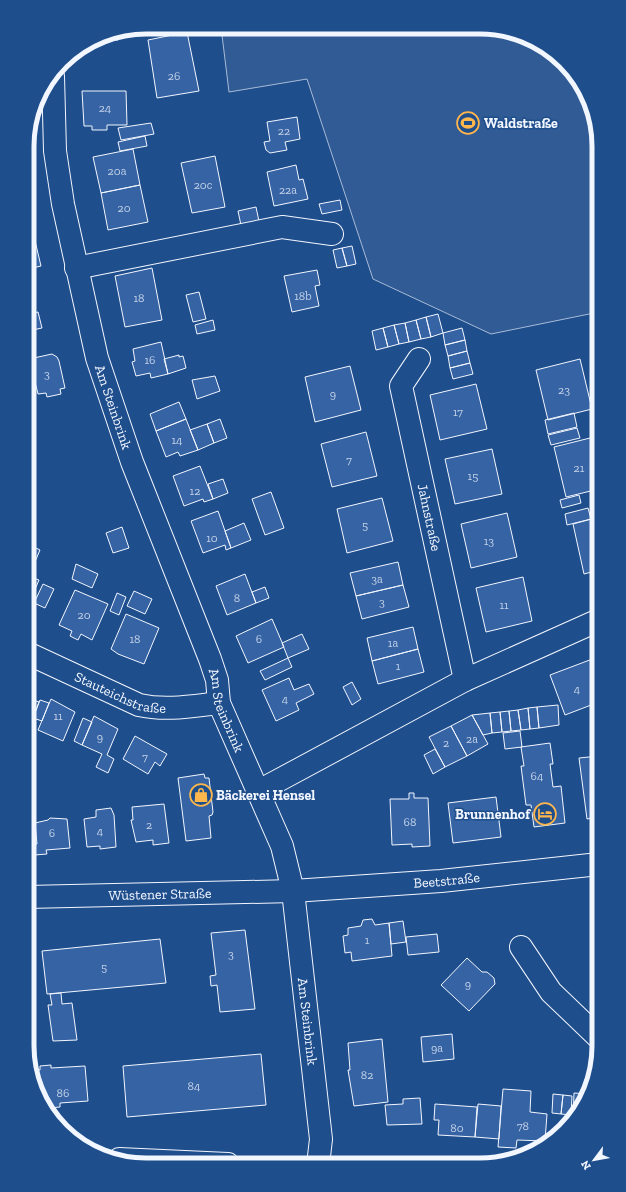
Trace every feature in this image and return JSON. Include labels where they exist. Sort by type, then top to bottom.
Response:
[{"type":"street","name":"Am Steinbrink","points":[[52,85],[55,151],[76,268],[97,358],[132,462],[210,659],[217,680],[219,703],[282,846],[293,892],[321,1139],[319,1158]]},
{"type":"street","points":[[76,268],[282,227],[332,234]]},
{"type":"street","name":"Jahnstraße","points":[[419,359],[401,386],[465,680]]},
{"type":"street","points":[[258,792],[465,680],[592,623]]},
{"type":"street","name":"Stauteichstraße","points":[[34,656],[139,706],[157,709],[219,703]]},
{"type":"street","name":"Beetstraße","points":[[293,892],[441,881],[592,865]]},
{"type":"street","name":"Wüstener Straße","points":[[34,897],[293,892]]},
{"type":"street","points":[[521,947],[551,992],[592,1031]]},
{"type":"shaded area","points":[[222,34],[480,34],[502,36],[516,40],[542,53],[564,72],[573,84],[586,110],[590,124],[592,138],[592,313],[491,334],[373,279],[307,79],[229,92]]},
{"type":"building","points":[[177,34],[187,34],[199,91],[157,98],[148,40]]},
{"type":"building","points":[[82,91],[126,91],[127,125],[107,125],[107,130],[92,130],[92,126],[84,126]]},
{"type":"building","points":[[297,117],[300,139],[285,142],[287,150],[270,153],[266,150],[264,142],[270,141],[267,122]]},
{"type":"building","points":[[151,123],[154,134],[121,140],[118,128]]},
{"type":"building","points":[[145,136],[147,146],[120,151],[118,142]]},
{"type":"building","points":[[133,149],[140,185],[101,193],[93,157]]},
{"type":"building","points":[[215,156],[225,207],[192,213],[181,163]]},
{"type":"building","points":[[296,165],[299,180],[303,179],[308,199],[274,206],[267,172]]},
{"type":"building","points":[[140,185],[148,222],[108,230],[101,193]]},
{"type":"building","points":[[340,200],[342,210],[322,214],[319,204]]},
{"type":"building","points":[[256,207],[260,226],[242,230],[238,211]]},
{"type":"building","points":[[34,237],[41,266],[34,268]]},
{"type":"building","points":[[352,246],[356,264],[347,266],[342,248]]},
{"type":"building","points":[[342,248],[347,266],[337,268],[333,250]]},
{"type":"building","points":[[152,268],[162,320],[125,327],[115,276]]},
{"type":"building","points":[[317,270],[320,285],[315,286],[319,306],[292,312],[284,276]]},
{"type":"building","points":[[199,292],[206,319],[193,322],[186,295]]},
{"type":"building","points":[[38,312],[42,328],[34,330],[34,313]]},
{"type":"building","points":[[438,314],[443,333],[431,337],[426,317]]},
{"type":"building","points":[[426,317],[431,337],[421,339],[416,320]]},
{"type":"building","points":[[213,320],[215,330],[197,334],[195,325]]},
{"type":"building","points":[[416,320],[421,339],[409,342],[405,323]]},
{"type":"building","points":[[405,323],[409,342],[399,344],[394,325]]},
{"type":"building","points":[[394,325],[399,344],[388,347],[383,328]]},
{"type":"building","points":[[383,328],[388,347],[376,350],[372,331]]},
{"type":"building","points":[[462,328],[465,340],[445,345],[443,333]]},
{"type":"building","points":[[465,340],[467,351],[448,356],[445,345]]},
{"type":"building","points":[[161,342],[168,374],[151,378],[150,373],[136,376],[132,362],[135,361],[133,349]]},
{"type":"building","points":[[467,351],[470,363],[450,368],[448,356]]},
{"type":"building","points":[[52,354],[57,357],[65,388],[60,389],[61,394],[47,397],[46,393],[38,394],[34,378],[34,358]]},
{"type":"building","points":[[179,355],[179,357],[183,356],[186,368],[168,374],[164,359]]},
{"type":"building","points":[[580,359],[592,409],[548,420],[536,370]]},
{"type":"building","points":[[470,363],[473,374],[453,379],[450,368]]},
{"type":"building","points":[[350,366],[361,410],[315,422],[305,377]]},
{"type":"building","points":[[215,376],[220,391],[197,399],[192,380]]},
{"type":"building","points":[[476,384],[487,429],[440,440],[430,395]]},
{"type":"building","points":[[179,402],[186,419],[156,431],[150,414]]},
{"type":"building","points":[[574,413],[577,427],[548,434],[545,420]]},
{"type":"building","points":[[186,419],[198,450],[180,456],[178,452],[166,457],[156,431]]},
{"type":"building","points":[[220,419],[227,438],[214,443],[207,424]]},
{"type":"building","points":[[207,424],[214,443],[198,450],[190,430]]},
{"type":"building","points":[[577,428],[580,438],[551,445],[548,435]]},
{"type":"building","points":[[366,432],[377,476],[332,487],[321,444]]},
{"type":"building","points":[[592,438],[592,491],[566,497],[554,447]]},
{"type":"building","points":[[492,449],[502,494],[455,504],[445,459]]},
{"type":"building","points":[[200,466],[213,499],[204,502],[203,499],[184,506],[173,476]]},
{"type":"building","points":[[223,479],[228,493],[213,499],[208,484]]},
{"type":"building","points":[[271,492],[284,528],[265,535],[252,499]]},
{"type":"building","points":[[579,495],[581,503],[562,508],[560,500]]},
{"type":"building","points":[[382,498],[393,541],[347,553],[337,509]]},
{"type":"building","points":[[588,508],[591,519],[567,525],[565,514]]},
{"type":"building","points":[[218,511],[231,548],[226,550],[225,545],[203,553],[191,521]]},
{"type":"building","points":[[507,513],[517,557],[471,568],[461,524]]},
{"type":"building","points":[[592,519],[592,572],[584,574],[573,524]]},
{"type":"building","points":[[244,523],[251,540],[231,548],[225,531]]},
{"type":"building","points":[[122,527],[129,548],[113,553],[106,533]]},
{"type":"building","points":[[34,547],[40,550],[34,564]]},
{"type":"building","points":[[398,562],[403,585],[356,596],[350,573]]},
{"type":"building","points":[[76,564],[98,574],[92,588],[72,579]]},
{"type":"building","points":[[245,574],[256,603],[227,615],[216,586]]},
{"type":"building","points":[[523,577],[532,621],[486,632],[476,588]]},
{"type":"building","points":[[34,578],[39,580],[34,592]]},
{"type":"building","points":[[43,584],[54,589],[45,608],[34,603]]},
{"type":"building","points":[[403,585],[409,607],[362,619],[356,596]]},
{"type":"building","points":[[265,587],[269,598],[256,603],[252,592]]},
{"type":"building","points":[[75,590],[108,604],[92,640],[81,634],[78,640],[70,636],[72,631],[59,625]]},
{"type":"building","points":[[134,591],[152,599],[145,614],[127,606]]},
{"type":"building","points":[[117,593],[126,597],[119,615],[110,611]]},
{"type":"building","points":[[126,614],[159,628],[144,664],[118,654],[111,649]]},
{"type":"building","points":[[272,619],[284,647],[248,663],[236,636]]},
{"type":"building","points":[[413,627],[418,649],[372,661],[367,638]]},
{"type":"building","points":[[302,634],[309,649],[288,658],[282,643]]},
{"type":"building","points":[[418,649],[424,672],[378,684],[372,661]]},
{"type":"building","points":[[288,658],[292,667],[265,680],[260,671]]},
{"type":"building","points":[[592,659],[592,705],[565,715],[550,675]]},
{"type":"building","points":[[289,678],[294,690],[309,684],[314,694],[296,703],[299,710],[276,721],[262,690]]},
{"type":"building","points":[[352,682],[361,699],[352,705],[343,687]]},
{"type":"building","points":[[51,699],[75,712],[63,741],[38,730]]},
{"type":"building","points":[[34,700],[39,702],[34,716]]},
{"type":"building","points":[[40,700],[49,703],[42,721],[34,718]]},
{"type":"building","points":[[558,705],[559,725],[539,728],[537,707]]},
{"type":"building","points":[[537,707],[539,728],[530,729],[528,708]]},
{"type":"building","points":[[528,708],[530,729],[521,730],[518,710]]},
{"type":"building","points":[[518,710],[521,730],[511,731],[509,711]]},
{"type":"building","points":[[509,711],[511,731],[502,732],[500,712]]},
{"type":"building","points":[[500,712],[502,732],[492,733],[490,713]]},
{"type":"building","points":[[490,713],[492,733],[483,735],[472,715]]},
{"type":"building","points":[[472,715],[488,744],[467,756],[451,726]]},
{"type":"building","points":[[94,716],[118,729],[107,755],[114,759],[108,773],[96,767],[102,754],[82,745]]},
{"type":"building","points":[[83,718],[92,722],[82,745],[74,741]]},
{"type":"building","points":[[451,726],[467,756],[445,767],[429,737]]},
{"type":"building","points":[[520,731],[522,747],[505,749],[503,733]]},
{"type":"building","points":[[135,736],[167,754],[160,766],[155,762],[148,774],[123,759]]},
{"type":"building","points":[[550,743],[553,764],[550,764],[553,787],[561,786],[565,823],[534,827],[531,805],[526,805],[521,766],[524,766],[521,747]]},
{"type":"building","points":[[435,749],[445,767],[433,774],[424,755]]},
{"type":"building","points":[[592,757],[592,818],[587,819],[579,758]]},
{"type":"building","points":[[204,774],[205,778],[209,778],[213,812],[212,815],[209,816],[211,838],[186,841],[178,778]]},
{"type":"building","points":[[409,793],[414,793],[414,798],[428,798],[430,846],[412,847],[412,844],[392,845],[390,799],[409,799]]},
{"type":"building","points":[[496,797],[501,837],[453,843],[448,803]]},
{"type":"building","points":[[164,804],[169,843],[153,845],[153,840],[136,842],[131,820],[133,820],[132,807]]},
{"type":"building","points":[[111,808],[114,815],[116,847],[100,849],[100,846],[87,847],[84,819],[96,817],[96,810]]},
{"type":"building","points":[[50,818],[67,819],[70,848],[46,850],[47,854],[34,855],[34,844],[37,844],[35,823],[48,820]]},
{"type":"building","points":[[372,919],[375,925],[389,923],[392,956],[352,961],[351,952],[345,953],[343,936],[348,935],[348,928],[361,926],[363,920]]},
{"type":"building","points":[[403,921],[406,942],[391,944],[389,923]]},
{"type":"building","points":[[245,930],[255,1009],[220,1012],[217,985],[211,986],[210,976],[216,975],[211,933]]},
{"type":"building","points":[[437,934],[439,952],[408,955],[406,937]]},
{"type":"building","points":[[160,939],[166,983],[47,994],[42,951]]},
{"type":"building","points":[[467,958],[482,972],[487,972],[494,978],[495,984],[469,1011],[441,985]]},
{"type":"building","points":[[61,993],[62,1004],[72,1003],[77,1040],[53,1041],[48,1005],[52,1005],[50,994]]},
{"type":"building","points":[[452,1034],[454,1059],[423,1062],[421,1037]]},
{"type":"building","points":[[382,1039],[388,1102],[354,1106],[348,1070],[350,1070],[348,1043]]},
{"type":"building","points":[[261,1054],[266,1105],[127,1117],[123,1066]]},
{"type":"building","points":[[51,1065],[51,1068],[85,1066],[88,1101],[60,1103],[60,1107],[53,1108],[40,1082],[37,1070],[40,1070],[40,1066]]},
{"type":"building","points":[[503,1089],[531,1091],[530,1112],[547,1114],[545,1137],[539,1141],[517,1140],[516,1148],[498,1147]]},
{"type":"building","points":[[574,1093],[581,1093],[580,1096],[573,1107]]},
{"type":"building","points":[[553,1094],[563,1095],[561,1114],[552,1113]]},
{"type":"building","points":[[563,1095],[572,1096],[571,1111],[568,1115],[561,1114]]},
{"type":"building","points":[[420,1098],[422,1124],[387,1125],[385,1105],[403,1104],[403,1099]]},
{"type":"building","points":[[435,1104],[477,1107],[475,1137],[438,1135],[439,1120],[434,1120]]},
{"type":"building","points":[[478,1104],[501,1106],[499,1139],[475,1137]]},
{"type":"place","name":"Waldstraße","points":[[468,123]]},
{"type":"place","name":"Bäckerei Hensel","points":[[201,795]]},
{"type":"place","name":"Brunnenhof","points":[[545,814]]}]
